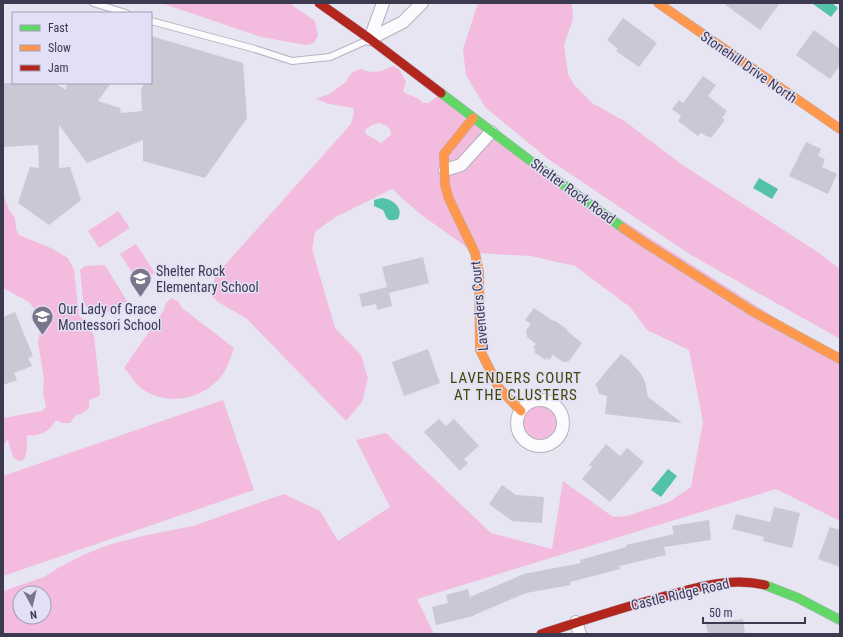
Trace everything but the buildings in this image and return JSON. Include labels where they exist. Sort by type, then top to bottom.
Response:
[{"type":"street","name":"Shelter Rock Road","points":[[319,3],[370,39],[491,132],[648,245],[752,311],[840,359]]},
{"type":"street","points":[[370,39],[383,3]]},
{"type":"street","points":[[370,39],[404,22],[422,3]]},
{"type":"street","name":"Stonehill Drive North","points":[[658,3],[840,129]]},
{"type":"street","name":"Lavenders Court","points":[[473,118],[444,154],[446,185],[449,199],[475,253],[479,272],[480,350],[499,388],[521,411]]},
{"type":"street","points":[[445,170],[461,165],[491,132]]},
{"type":"street","name":"Castle Ridge Road","points":[[541,634],[578,628],[646,600],[721,582],[739,581],[754,582],[784,591],[840,620]]},
{"type":"lane","points":[[93,3],[123,12]]},
{"type":"lane","points":[[152,21],[292,61],[330,57],[370,39]]},
{"type":"shaded area","points":[[161,3],[289,3],[315,21],[318,35],[314,43],[306,45],[261,37]]},
{"type":"shaded area","points":[[478,3],[572,3],[573,19],[564,45],[568,74],[575,86],[592,103],[626,122],[681,164],[816,251],[840,269],[840,339],[691,255],[548,159],[485,107],[466,75],[463,49]]},
{"type":"shaded area","points":[[832,3],[838,8],[831,17],[813,4]]},
{"type":"shaded area","points":[[393,66],[399,69],[406,82],[403,91],[417,98],[423,103],[429,103],[441,93],[536,165],[840,359],[840,521],[776,489],[417,599],[434,634],[3,634],[3,591],[12,588],[12,625],[52,625],[52,585],[21,585],[44,577],[83,555],[108,545],[142,536],[193,526],[284,494],[320,511],[338,541],[390,507],[356,440],[386,433],[491,533],[552,549],[563,481],[613,517],[627,516],[669,502],[691,487],[703,422],[689,350],[647,330],[630,307],[575,266],[531,256],[475,253],[420,214],[392,189],[334,218],[315,232],[312,249],[335,328],[361,355],[368,378],[362,402],[346,421],[246,318],[218,302],[211,295],[215,276],[351,124],[354,112],[353,108],[329,104],[316,99],[329,94],[346,82],[348,77],[354,71],[362,69],[370,72],[382,71]],"holes":[[[379,123],[388,127],[391,135],[381,143],[366,134],[365,130],[372,125]]]},
{"type":"shaded area","points":[[759,178],[778,189],[772,199],[753,188]]},
{"type":"shaded area","name":"Our Lady of Grace Montessori School","points":[[3,193],[9,210],[15,218],[16,229],[19,235],[51,248],[68,258],[74,270],[79,315],[88,325],[94,336],[100,390],[100,395],[89,400],[89,408],[81,414],[76,415],[70,423],[62,423],[56,420],[48,430],[36,435],[27,435],[26,456],[22,461],[14,457],[8,439],[3,446],[3,418],[42,411],[46,407],[43,393],[44,379],[38,342],[42,319],[29,302],[3,288]]},
{"type":"shaded area","points":[[382,198],[390,200],[396,205],[400,211],[398,219],[389,220],[383,210],[374,206],[374,200]]},
{"type":"shaded area","points":[[118,211],[130,228],[99,248],[88,231]]},
{"type":"shaded area","points":[[136,244],[155,273],[139,283],[120,254]]},
{"type":"shaded area","points":[[105,265],[127,301],[100,316],[86,307],[83,300],[80,270],[85,266]]},
{"type":"shaded area","points":[[171,298],[178,301],[182,308],[234,348],[227,367],[220,378],[212,385],[193,396],[172,399],[162,398],[142,389],[124,368],[164,310],[166,303]]},
{"type":"shaded area","points":[[223,400],[254,490],[3,576],[3,476]]},
{"type":"shaded area","points":[[536,400],[544,400],[553,404],[559,410],[563,423],[559,436],[553,442],[544,446],[536,446],[527,442],[521,436],[517,427],[517,419],[521,410],[527,404]]},
{"type":"shaded area","points":[[668,469],[677,476],[661,497],[651,490]]},
{"type":"traffic: fast","points":[[441,93],[536,165],[623,228]]},
{"type":"traffic: fast","points":[[765,585],[798,598],[840,620]]},
{"type":"traffic: slow","points":[[658,3],[840,129]]},
{"type":"traffic: slow","points":[[473,118],[444,154],[445,185],[449,199],[475,253],[479,272],[480,350],[499,388],[521,411]]},
{"type":"traffic: slow","points":[[623,228],[752,311],[840,359]]},
{"type":"traffic: jam","points":[[319,3],[370,39],[441,93]]},
{"type":"traffic: jam","points":[[541,634],[626,607],[696,588],[737,582],[765,585]]},
{"type":"place","name":"Shelter Rock Elementary School","points":[[140,298]]},
{"type":"place","name":"Our Lady of Grace Montessori School","points":[[42,336]]},
{"type":"district","name":"LAVENDERS COURT AT THE CLUSTERS","points":[[516,386]]}]
